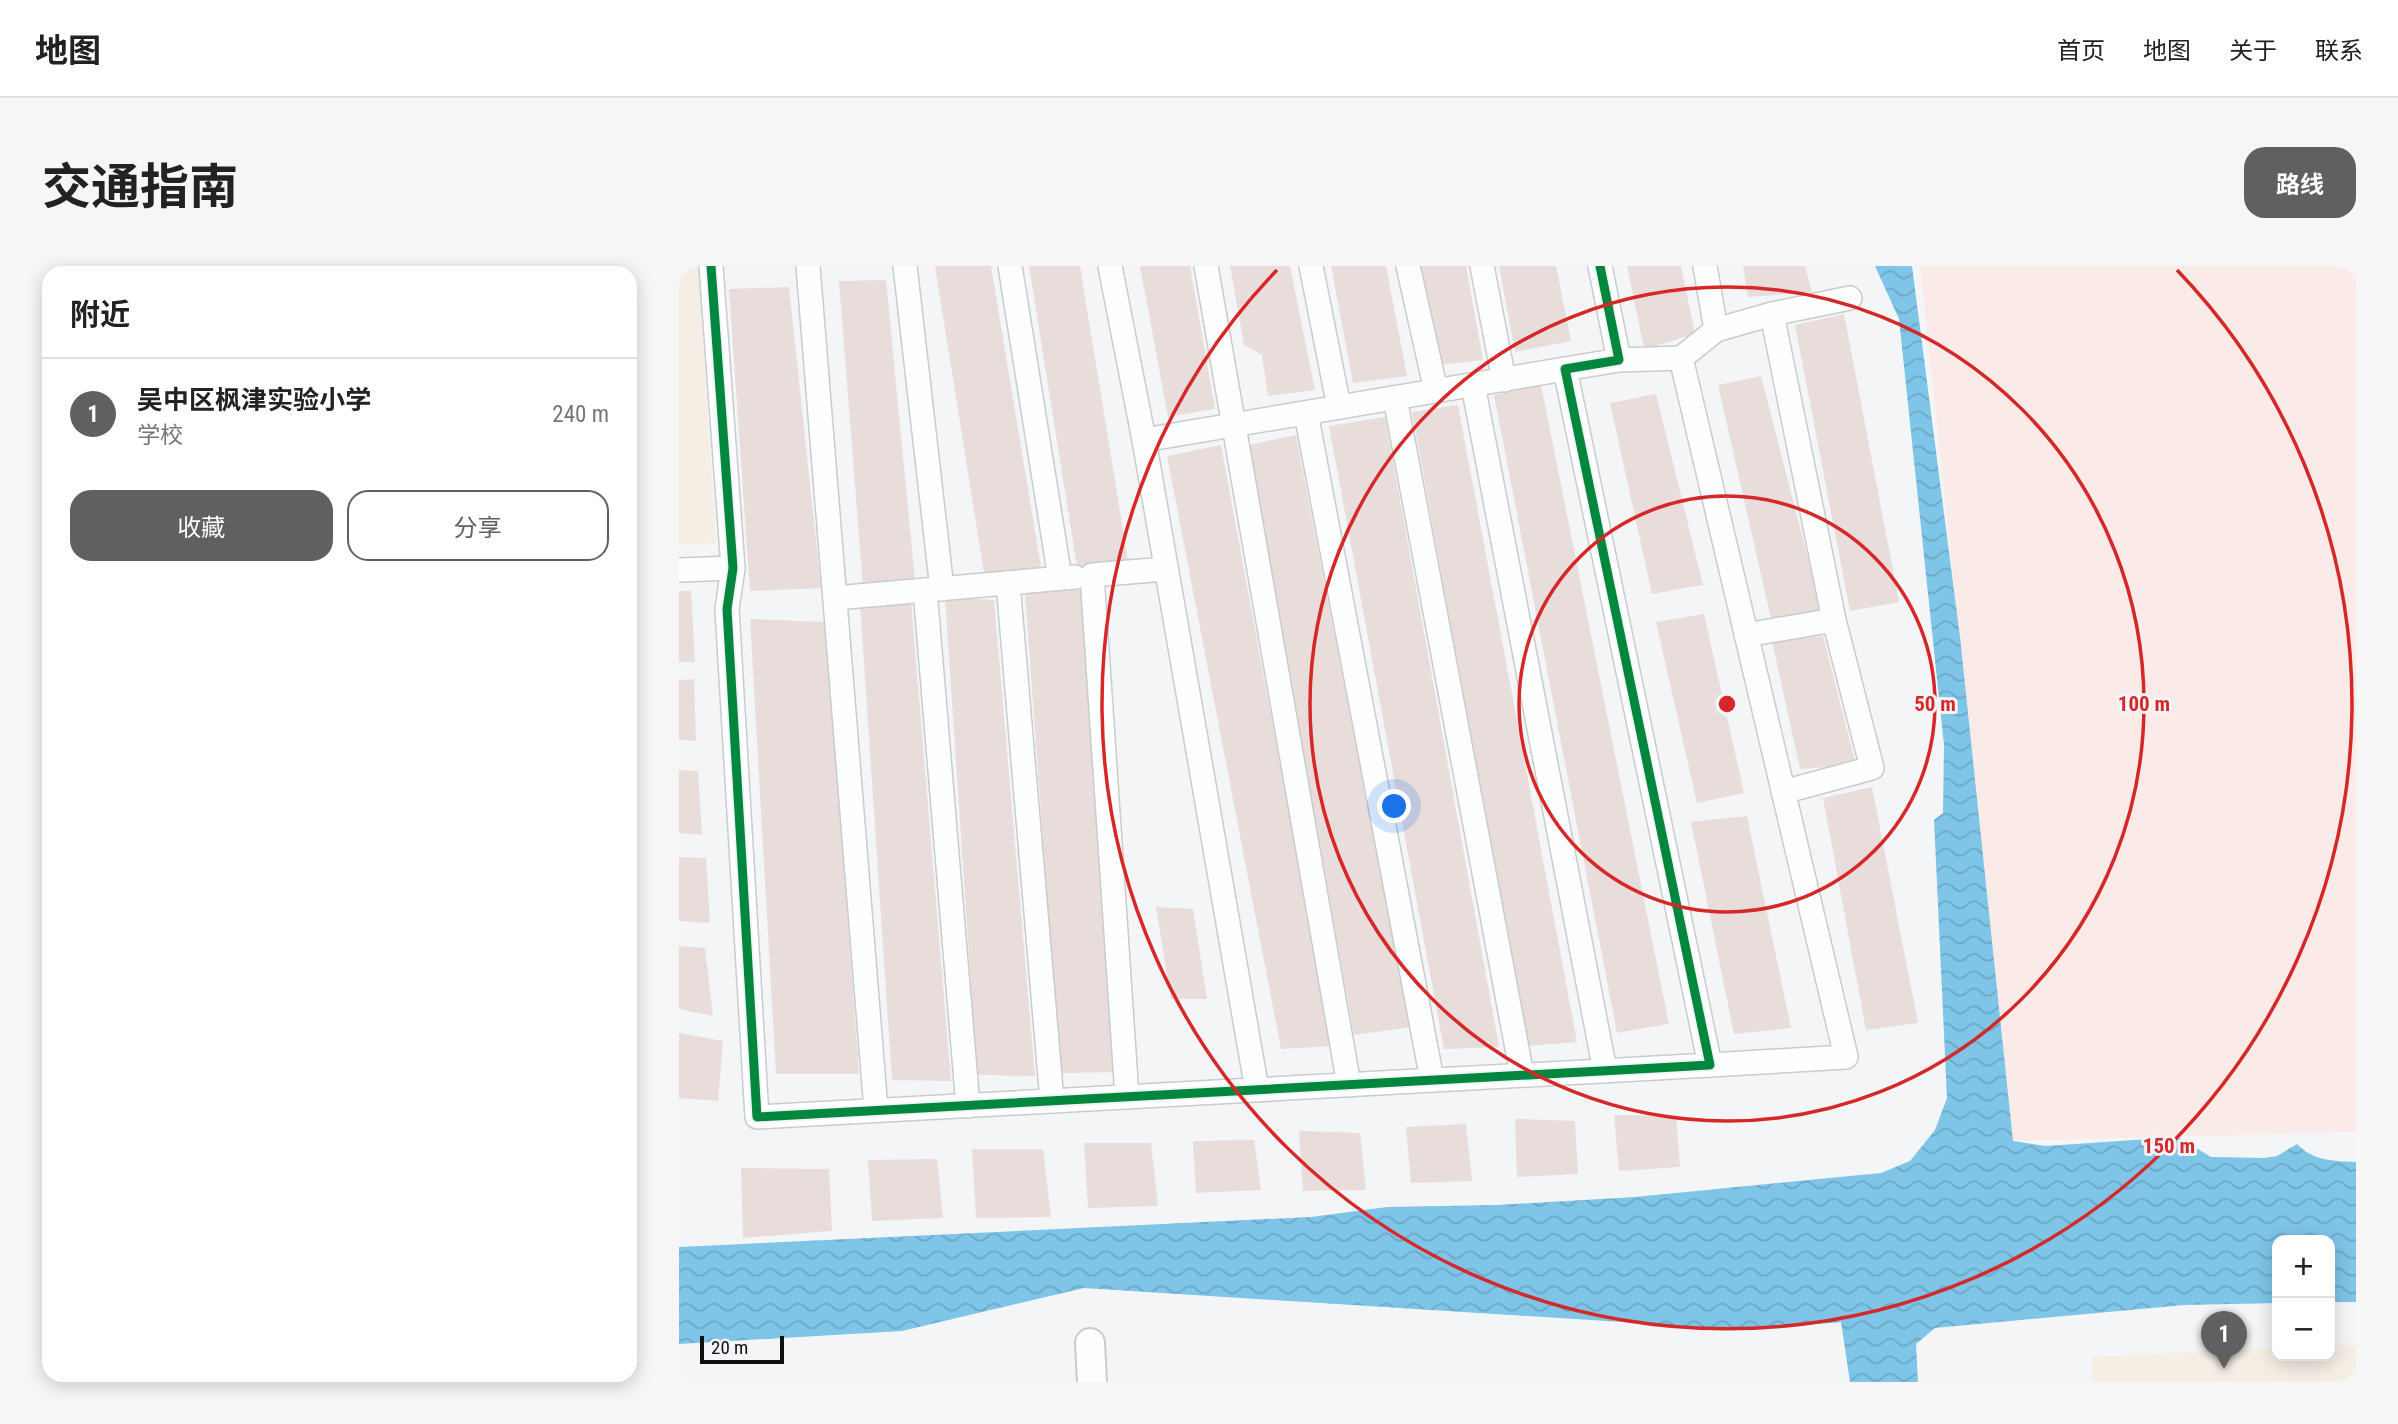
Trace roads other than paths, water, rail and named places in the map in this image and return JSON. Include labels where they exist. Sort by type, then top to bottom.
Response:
[{"type":"street","points":[[711,266],[733,568],[727,610],[757,1117],[1846,1057],[1681,358]]},
{"type":"street","points":[[809,266],[876,1110]]},
{"type":"street","points":[[905,266],[934,589],[968,1106]]},
{"type":"street","points":[[1010,266],[1060,578]]},
{"type":"street","points":[[1110,266],[1144,440],[1257,1090]]},
{"type":"street","points":[[1206,266],[1349,1085]]},
{"type":"street","points":[[1311,266],[1339,407]]},
{"type":"street","points":[[1408,266],[1436,391]]},
{"type":"street","points":[[1482,266],[1504,380]]},
{"type":"street","points":[[1600,266],[1619,360]]},
{"type":"street","points":[[1705,266],[1716,330]]},
{"type":"street","points":[[1144,440],[1619,360],[1681,358],[1716,330],[1772,314],[1850,298]]},
{"type":"street","points":[[1772,314],[1834,620],[1872,768],[1783,792]]},
{"type":"street","points":[[1565,369],[1710,1065]]},
{"type":"street","points":[[1473,385],[1605,1071]]},
{"type":"street","points":[[1395,398],[1522,1075]]},
{"type":"street","points":[[1306,413],[1432,1080]]},
{"type":"street","points":[[679,570],[733,568]]},
{"type":"street","points":[[835,598],[1166,569]]},
{"type":"street","points":[[1092,575],[1127,1097]]},
{"type":"street","points":[[1008,583],[1052,1101]]},
{"type":"street","points":[[1746,635],[1834,620]]},
{"type":"street","points":[[1090,1343],[1092,1382]]},
{"type":"water","points":[[1875,266],[1912,266],[1960,637],[2013,1141],[2046,1146],[2178,1137],[2211,1157],[2264,1158],[2277,1156],[2297,1144],[2317,1157],[2356,1162],[2356,1302],[2335,1302],[2335,1235],[2272,1235],[2272,1303],[2184,1305],[1935,1328],[1916,1344],[1918,1382],[1850,1382],[1841,1322],[1748,1330],[1084,1288],[902,1331],[679,1344],[679,1247],[1311,1217],[1387,1207],[1497,1205],[1635,1197],[1881,1173],[1910,1161],[1935,1130],[1947,1098],[1934,820],[1943,813],[1944,745],[1899,319]]},
{"type":"place","name":"吴中区枫津实验小学","points":[[2224,1369]]}]
